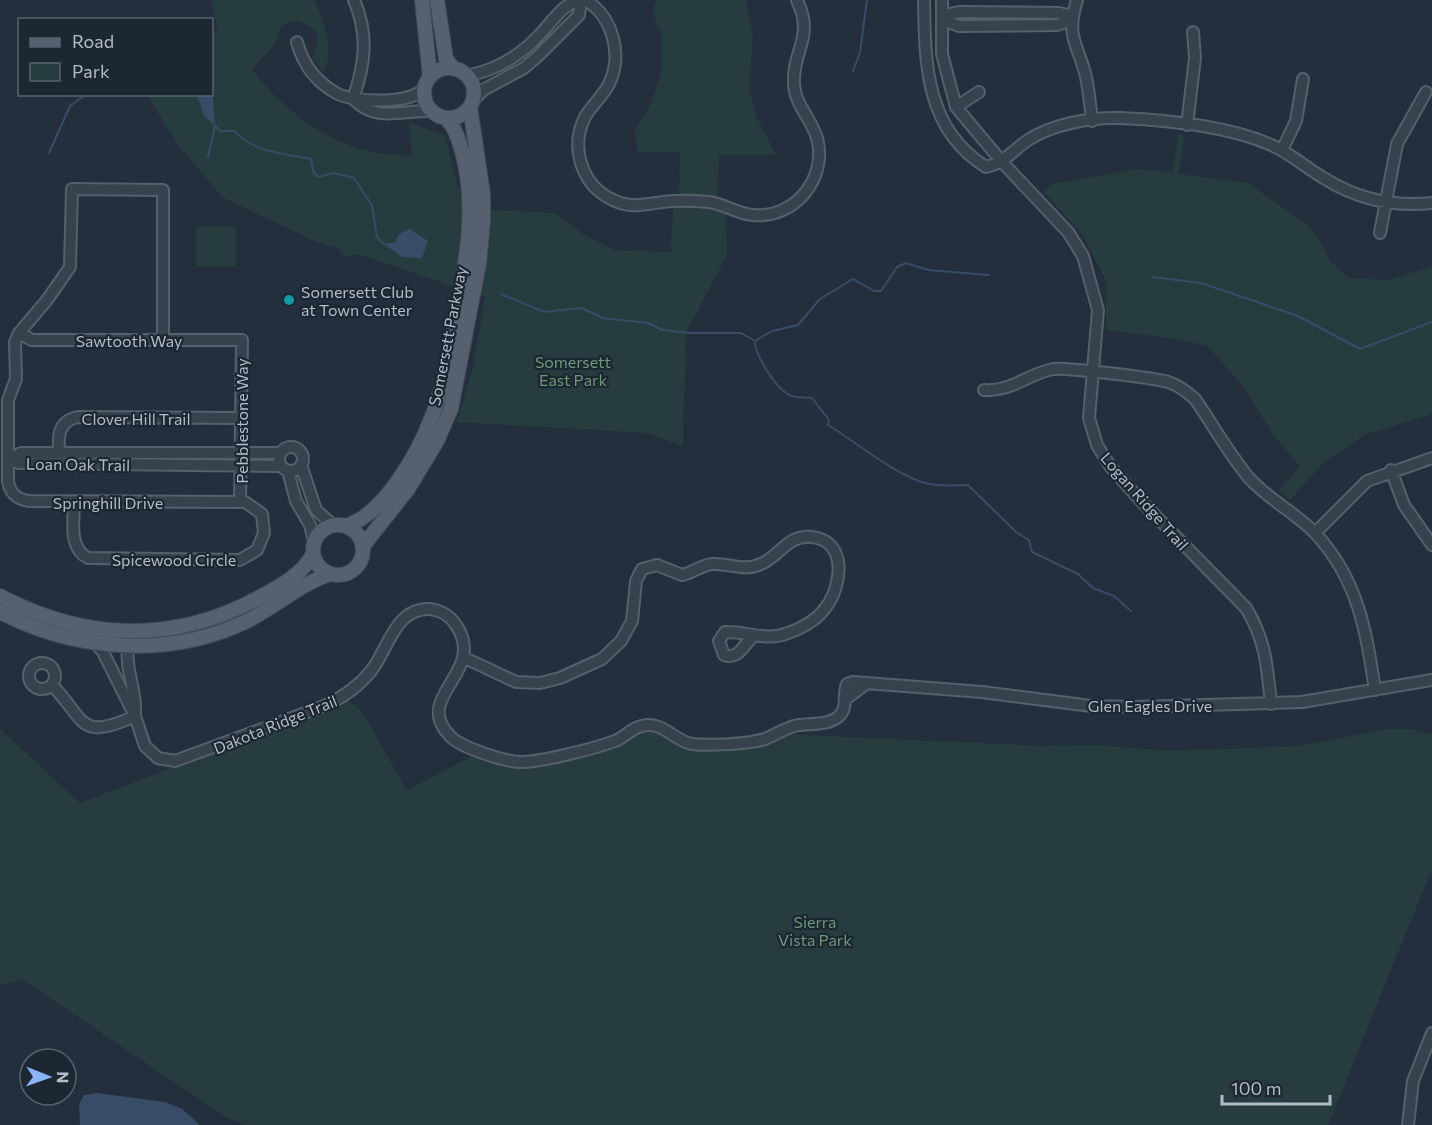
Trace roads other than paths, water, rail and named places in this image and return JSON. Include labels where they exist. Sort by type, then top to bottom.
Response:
[{"type":"main road","points":[[422,0],[428,82],[425,100],[432,111],[446,118],[460,116],[471,104],[473,87],[466,76],[454,69],[446,59],[437,0]]},
{"type":"main road","points":[[428,82],[441,70],[454,69]]},
{"type":"main road","name":"Somersett Parkway","points":[[363,546],[408,489],[437,441],[451,409],[479,264],[483,221],[481,177],[471,133],[471,104]]},
{"type":"main road","name":"Somersett Parkway","points":[[339,525],[358,523],[367,516],[404,471],[428,426],[441,391],[465,266],[470,223],[466,166],[458,136],[446,118]]},
{"type":"main road","points":[[0,596],[45,617],[91,628],[120,630],[178,627],[222,616],[253,601],[299,572],[314,548],[321,531],[339,525],[357,533],[363,546],[360,563],[347,574],[330,574],[310,582],[268,609],[223,631],[190,640],[128,645],[96,644],[40,630],[0,612]]},
{"type":"main road","points":[[314,548],[319,567],[330,574]]},
{"type":"street","points":[[353,99],[365,52],[364,27],[354,0]]},
{"type":"street","points":[[471,104],[483,90],[524,68],[539,54],[579,15],[581,0]]},
{"type":"street","points":[[466,76],[504,64],[540,34],[567,4],[581,0],[596,8],[608,26],[614,41],[616,58],[608,86],[589,111],[580,130],[578,145],[582,167],[598,191],[616,202],[637,206],[679,201],[709,202],[747,215],[767,215],[794,204],[812,184],[818,164],[819,151],[814,130],[801,110],[795,92],[795,66],[805,31],[803,16],[797,0]]},
{"type":"street","points":[[924,0],[925,62],[935,104],[960,142],[986,167],[1002,162],[1026,141],[1044,131],[1118,118],[1187,125],[1245,135],[1282,150],[1325,180],[1366,198],[1384,203],[1432,203]]},
{"type":"street","name":"Logan Ridge Trail","points":[[942,0],[942,54],[956,107],[1002,162],[1068,232],[1083,256],[1098,310],[1089,418],[1097,446],[1110,466],[1142,502],[1246,608],[1258,628],[1266,652],[1271,704]]},
{"type":"street","points":[[1077,0],[1071,20],[1071,35],[1085,73],[1092,121]]},
{"type":"street","points":[[942,20],[960,26],[1057,25],[1071,20]]},
{"type":"street","points":[[1187,125],[1195,58],[1193,32]]},
{"type":"street","points":[[297,42],[302,62],[310,71],[335,93],[353,99],[402,99],[417,95],[428,82]]},
{"type":"street","points":[[1282,150],[1296,121],[1303,79]]},
{"type":"street","points":[[956,107],[979,92]]},
{"type":"street","points":[[1380,233],[1397,144],[1426,92]]},
{"type":"street","points":[[353,99],[365,111],[379,114],[432,111]]},
{"type":"street","points":[[8,460],[8,399],[16,379],[15,342],[19,333],[47,300],[70,267],[72,189],[163,190],[163,339]]},
{"type":"street","name":"Sawtooth Way","points":[[19,333],[32,340],[242,340]]},
{"type":"street","name":"Pebblestone Way","points":[[240,502],[242,340]]},
{"type":"street","points":[[984,390],[1010,388],[1055,369],[1166,381],[1185,390],[1195,399],[1249,477],[1274,502],[1315,533],[1348,580],[1361,610],[1375,690]]},
{"type":"street","name":"Clover Hill Trail","points":[[58,453],[58,435],[61,428],[64,423],[78,417],[240,418]]},
{"type":"street","points":[[314,548],[310,525],[296,501],[280,453],[289,447],[297,449],[303,458],[302,465],[316,510],[339,525]]},
{"type":"street","name":"Loan Oak Trail","points":[[8,460],[21,453],[280,453]]},
{"type":"street","points":[[1315,533],[1358,488],[1378,475],[1432,458]]},
{"type":"street","name":"Loan Oak Trail","points":[[8,460],[19,463],[240,466],[284,469]]},
{"type":"street","name":"Springhill Drive","points":[[8,460],[9,486],[16,498],[29,501],[240,502]]},
{"type":"street","points":[[284,469],[297,470],[302,465]]},
{"type":"street","points":[[1391,470],[1404,505],[1432,545]]},
{"type":"street","name":"Spicewood Circle","points":[[74,502],[74,542],[81,555],[88,558],[207,560],[240,560],[257,550],[264,533],[262,514],[252,504],[240,502]]},
{"type":"street","points":[[465,658],[516,682],[552,681],[602,659],[621,641],[635,611],[637,576],[646,567],[657,565],[682,575],[711,564],[746,568],[771,559],[796,538],[810,536],[823,541],[835,552],[839,567],[836,589],[825,608],[808,623],[785,635],[770,638],[754,636]]},
{"type":"street","name":"Dakota Ridge Trail","points":[[96,644],[103,652],[135,716],[145,746],[151,753],[166,761],[183,760],[342,697],[372,670],[401,621],[421,610],[439,611],[453,621],[464,642],[465,658]]},
{"type":"street","name":"Dakota Ridge Trail","points":[[128,645],[126,664],[134,688],[135,716]]},
{"type":"street","name":"Glen Eagles Drive","points":[[465,658],[441,698],[440,713],[444,727],[452,738],[462,745],[518,762],[612,742],[634,728],[645,725],[660,727],[692,744],[759,740],[794,726],[833,720],[842,713],[847,684],[982,692],[1091,706],[1271,704],[1432,680]]},
{"type":"street","points":[[52,685],[67,701],[74,715],[90,727],[106,729],[135,716]]},
{"type":"street","points":[[1408,1125],[1413,1081],[1432,1033]]},
{"type":"water","points":[[197,96],[213,96],[215,126],[204,116]]},
{"type":"water","points":[[410,229],[428,241],[422,258],[402,257],[384,244],[395,242],[399,234]]},
{"type":"water","points":[[97,1093],[165,1102],[182,1109],[200,1125],[80,1125],[79,1105],[84,1095]]},
{"type":"waterway","points":[[853,71],[860,52],[867,0]]},
{"type":"waterway","points":[[49,153],[70,106],[83,96]]},
{"type":"waterway","points":[[208,157],[215,126],[220,131],[235,131],[250,144],[259,148],[311,159],[313,171],[318,177],[334,173],[354,178],[372,205],[377,237],[384,244]]},
{"type":"waterway","points":[[501,294],[544,312],[581,308],[603,318],[648,323],[663,330],[689,333],[741,333],[755,341],[772,331],[798,325],[820,299],[853,279],[874,291],[881,291],[897,267],[906,263],[928,270],[989,275]]},
{"type":"waterway","points":[[1153,277],[1201,283],[1298,316],[1360,349],[1432,322]]},
{"type":"waterway","points":[[755,341],[763,364],[780,388],[792,396],[812,398],[829,420],[828,425],[888,465],[913,478],[935,485],[968,485],[1016,532],[1029,540],[1032,552],[1078,574],[1093,588],[1114,596],[1131,611]]},
{"type":"place","name":"Somersett Club at Town Center","points":[[289,300]]},
{"type":"park label","name":"Somersett East Park","points":[[573,370]]},
{"type":"park label","name":"Sierra Vista Park","points":[[815,930]]}]
